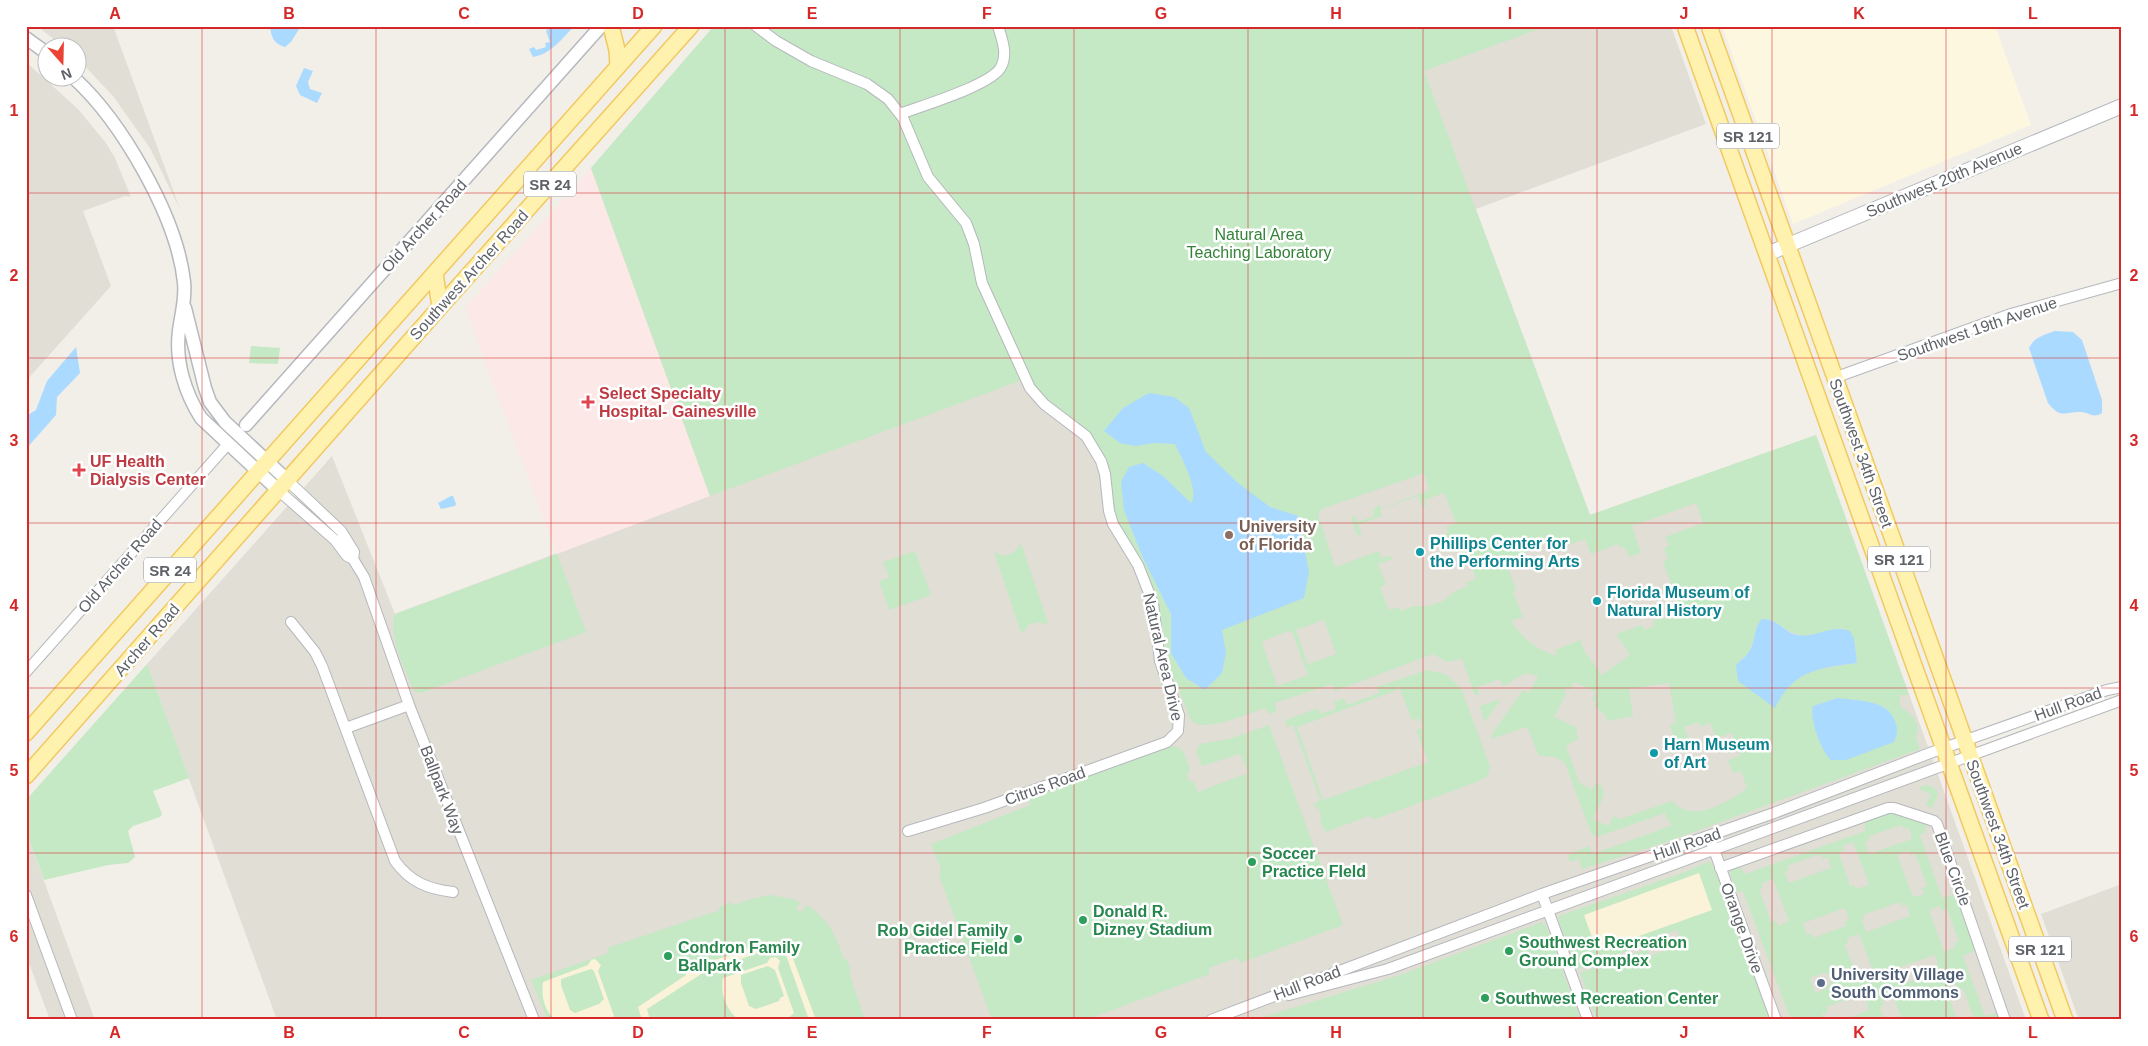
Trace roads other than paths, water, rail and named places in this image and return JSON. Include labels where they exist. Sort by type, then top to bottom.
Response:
[{"type":"main road","points":[[611,26],[617,50],[618,66]]},
{"type":"main road","name":"Southwest Archer Road","points":[[262,466],[654,26]]},
{"type":"main road","name":"Southwest Archer Road","points":[[283,485],[691,26]]},
{"type":"main road","name":"Southwest 34th Street","points":[[1709,26],[1786,246],[2065,1020]]},
{"type":"main road","points":[[1686,27],[1698,38],[1718,87],[1732,92]]},
{"type":"main road","name":"Southwest 34th Street","points":[[1686,27],[2041,1020]]},
{"type":"main road","name":"Southwest 20th Avenue","points":[[1767,254],[2122,106]]},
{"type":"main road","points":[[435,273],[440,307]]},
{"type":"main road","points":[[1788,312],[1803,331],[1820,372],[1834,378]]},
{"type":"main road","name":"Archer Road","points":[[26,733],[262,466]]},
{"type":"main road","name":"Archer Road","points":[[26,776],[283,485]]},
{"type":"street","name":"Old Archer Road","points":[[246,425],[601,26]]},
{"type":"street","name":"Natural Area Drive","points":[[756,26],[776,42],[811,61],[872,86],[888,99],[900,114],[928,177],[968,227],[974,244],[982,283],[1032,391],[1044,404],[1086,436],[1101,461],[1106,477],[1112,520],[1138,565],[1153,603],[1160,659],[1179,715],[1178,731]]},
{"type":"street","points":[[900,114],[976,86],[997,74],[1004,56],[1003,42],[998,26]]},
{"type":"street","points":[[26,38],[38,47]]},
{"type":"street","points":[[83,88],[106,115],[144,170],[172,235],[184,282],[184,305],[178,332],[178,342],[179,360],[186,389],[201,418],[228,444],[262,466],[283,485]]},
{"type":"street","name":"Southwest 19th Avenue","points":[[1834,378],[2012,314],[2122,283]]},
{"type":"street","points":[[184,305],[205,388],[217,412],[228,425],[250,444]]},
{"type":"street","points":[[228,425],[246,425],[250,444],[262,466]]},
{"type":"street","name":"Old Archer Road","points":[[26,672],[228,444]]},
{"type":"street","name":"Ballpark Way","points":[[283,485],[340,531],[354,552],[353,558],[371,595],[409,705],[534,1020]]},
{"type":"street","points":[[292,622],[315,652],[346,728],[395,861],[407,875],[421,884],[453,892]]},
{"type":"street","name":"Hull Road","points":[[1254,1004],[1388,969],[1547,909],[1950,763],[1967,748],[2107,690],[2122,687]]},
{"type":"street","name":"Hull Road","points":[[1211,1020],[1311,980],[1420,942],[1542,894],[1709,836],[1944,748],[1967,748],[2122,700]]},
{"type":"street","points":[[346,728],[409,705]]},
{"type":"street","name":"Citrus Road","points":[[908,831],[984,808],[1158,746],[1169,741],[1178,731]]},
{"type":"street","name":"Blue Circle","points":[[1720,868],[1888,808],[1894,808],[1934,821],[1937,824],[1956,876],[2005,1020]]},
{"type":"street","name":"Orange Drive","points":[[1709,836],[1776,1020]]},
{"type":"street","points":[[1542,894],[1588,1020]]},
{"type":"street","points":[[26,895],[72,1020]]},
{"type":"water","points":[[270,26],[301,26],[291,42],[285,47],[274,40]]},
{"type":"water","points":[[551,26],[574,26],[551,49],[533,57],[529,49],[534,47],[536,50],[546,47],[545,43],[550,42],[546,31]]},
{"type":"water","points":[[304,68],[313,71],[308,82],[310,89],[322,93],[317,103],[300,95],[296,86]]},
{"type":"water","points":[[2055,331],[2073,332],[2082,340],[2102,400],[2102,413],[2096,415],[2083,412],[2062,414],[2048,403],[2029,348],[2031,344],[2043,335]]},
{"type":"water","points":[[76,347],[80,373],[57,397],[56,415],[26,449],[26,416],[36,410],[47,381]]},
{"type":"water","points":[[1149,393],[1174,397],[1189,408],[1206,452],[1238,483],[1270,507],[1298,516],[1309,572],[1304,598],[1222,630],[1226,653],[1222,673],[1205,690],[1186,678],[1171,653],[1171,614],[1143,558],[1124,510],[1121,482],[1129,467],[1143,463],[1163,476],[1191,503],[1193,491],[1189,474],[1175,444],[1154,443],[1135,446],[1120,443],[1104,431],[1123,408]]},
{"type":"water","points":[[453,496],[455,506],[441,509],[438,503]]},
{"type":"water","points":[[1762,619],[1773,621],[1797,635],[1811,635],[1836,629],[1850,631],[1854,639],[1857,663],[1819,669],[1799,678],[1782,695],[1775,708],[1738,681],[1736,665],[1751,649],[1757,626]]},
{"type":"water","points":[[1837,698],[1870,702],[1890,712],[1896,725],[1897,733],[1894,742],[1846,760],[1831,760],[1823,749],[1817,734],[1812,711],[1813,706]]},
{"type":"place","name":"Select Specialty Hospital- Gainesville","points":[[588,402]]},
{"type":"place","name":"UF Health Dialysis Center","points":[[79,470]]},
{"type":"place","name":"University of Florida","points":[[1229,535]]},
{"type":"place","name":"Phillips Center for the Performing Arts","points":[[1420,552]]},
{"type":"place","name":"Florida Museum of Natural History","points":[[1597,601]]},
{"type":"place","name":"Harn Museum of Art","points":[[1654,753]]},
{"type":"place","name":"Soccer Practice FIeld","points":[[1252,862]]},
{"type":"place","name":"Donald R. Dizney Stadium","points":[[1083,920]]},
{"type":"place","name":"Rob Gidel Family Practice Field","points":[[1018,939]]},
{"type":"place","name":"Southwest Recreation Ground Complex","points":[[1509,951]]},
{"type":"place","name":"Condron Family Ballpark","points":[[668,956]]},
{"type":"place","name":"University Village South Commons","points":[[1821,983]]},
{"type":"place","name":"Southwest Recreation Center","points":[[1485,998]]},
{"type":"park label","name":"Natural Area Teaching Laboratory","points":[[1259,243]]}]
